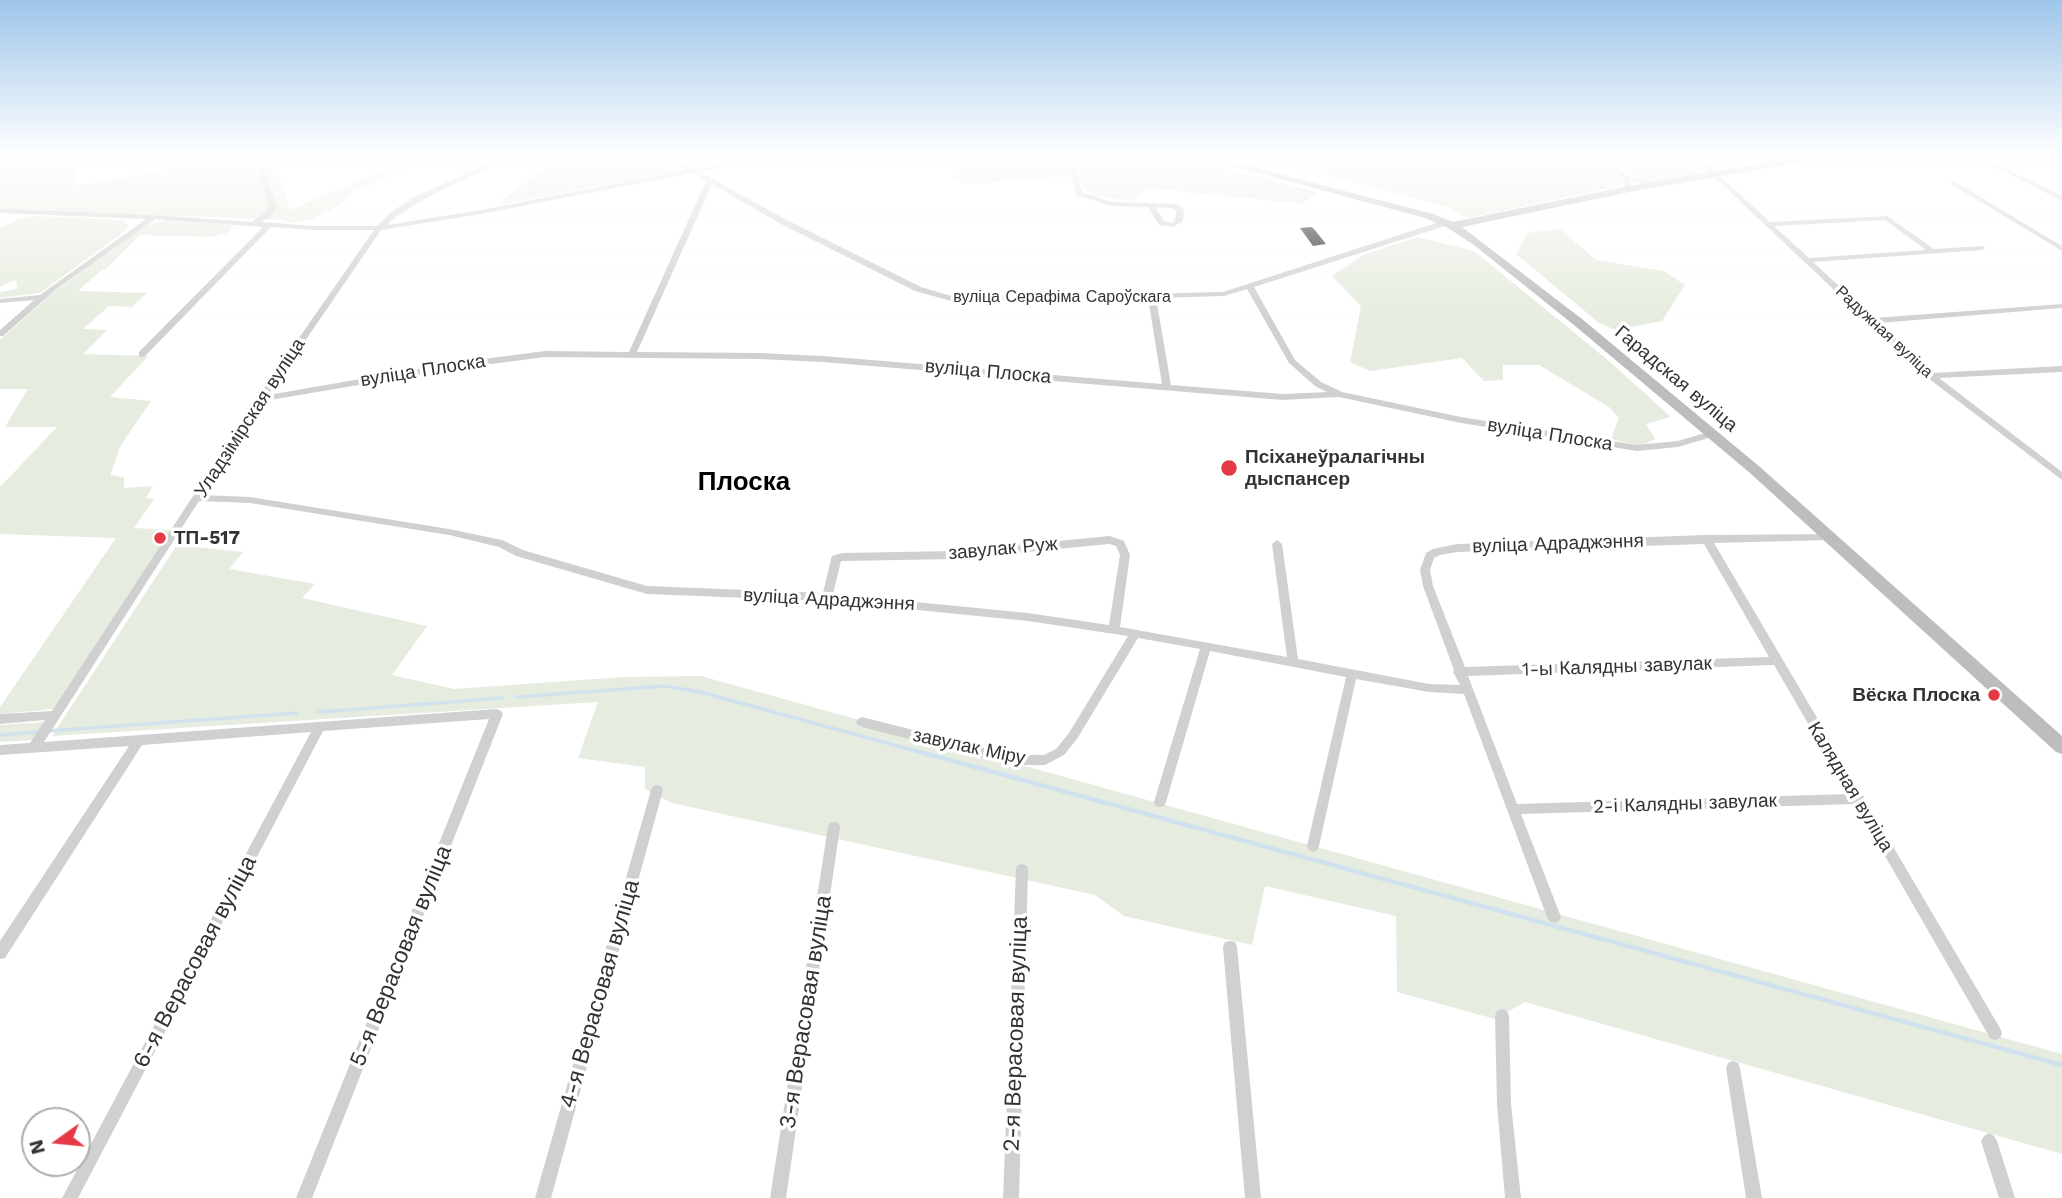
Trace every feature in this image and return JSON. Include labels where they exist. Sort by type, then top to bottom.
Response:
[{"type":"main road","name":"Гарадская вуліца","points":[[1414,212],[1449,225],[1478,243],[1578,323],[1829,536],[2062,747]]},
{"type":"main road","points":[[1449,225],[1514,212]]},
{"type":"street","points":[[23,212],[153,217],[268,226],[379,228],[480,212]]},
{"type":"street","points":[[252,224],[269,212]]},
{"type":"street","name":"Уладзімірская вуліца","points":[[37,743],[261,399],[379,228],[397,212]]},
{"type":"street","points":[[632,355],[696,212]]},
{"type":"street","name":"вуліца Серафіма Сароўскага","points":[[766,212],[936,295],[970,300],[1224,294],[1250,287],[1291,270],[1449,225]]},
{"type":"street","name":"Радужная вуліца","points":[[1757,212],[1931,376],[2062,477]]},
{"type":"street","points":[[2001,212],[2062,249]]},
{"type":"street","points":[[0,334],[41,297],[153,217]]},
{"type":"street","points":[[1771,225],[1886,218],[1931,250]]},
{"type":"street","points":[[142,354],[268,226]]},
{"type":"street","points":[[1810,260],[1982,248]]},
{"type":"street","points":[[1250,287],[1292,361],[1318,384],[1339,394]]},
{"type":"street","points":[[1152,296],[1167,388]]},
{"type":"street","points":[[0,301],[41,297]]},
{"type":"street","points":[[1870,321],[2062,306]]},
{"type":"street","name":"вуліца Плоска","points":[[261,399],[513,357],[554,354],[823,359],[1283,397],[1339,394],[1461,420],[1624,446],[1664,446],[1712,434]]},
{"type":"street","points":[[1931,376],[2062,369]]},
{"type":"street","name":"вуліца Адраджэння","points":[[197,498],[250,500],[449,532],[502,544],[520,553],[647,590],[827,597],[1004,614],[1135,633],[1429,688],[1465,690]]},
{"type":"street","name":"вуліца Адраджэння","points":[[1554,917],[1465,690],[1426,578],[1427,562],[1437,552],[1457,548],[1829,536]]},
{"type":"street","name":"Калядная вуліца","points":[[1706,539],[1995,1033]]},
{"type":"street","name":"завулак Руж","points":[[827,597],[834,564],[842,556],[963,554],[1110,540],[1120,544],[1125,555],[1114,630]]},
{"type":"street","points":[[1277,544],[1293,662]]},
{"type":"street","name":"завулак Міру","points":[[862,722],[1011,760],[1045,760],[1060,752],[1073,736],[1135,633]]},
{"type":"street","points":[[1160,802],[1206,646]]},
{"type":"street","name":"1-ы Калядны завулак","points":[[1459,672],[1776,661]]},
{"type":"street","points":[[1313,846],[1352,674]]},
{"type":"street","name":"5-я Верасовая вуліца","points":[[304,1198],[498,714],[320,726]]},
{"type":"street","points":[[0,719],[53,718]]},
{"type":"street","points":[[0,750],[37,743],[138,741],[320,726]]},
{"type":"street","name":"6-я Верасовая вуліца","points":[[70,1198],[320,726]]},
{"type":"street","points":[[0,953],[138,741]]},
{"type":"street","name":"4-я Верасовая вуліца","points":[[543,1198],[657,790]]},
{"type":"street","name":"2-і Калядны завулак","points":[[1512,809],[1857,799]]},
{"type":"street","name":"3-я Верасовая вуліца","points":[[778,1198],[834,827]]},
{"type":"street","name":"2-я Верасовая вуліца","points":[[1011,1198],[1022,870]]},
{"type":"street","points":[[1230,947],[1253,1198]]},
{"type":"street","points":[[1502,1016],[1504,1104],[1513,1198]]},
{"type":"street","points":[[1733,1068],[1754,1198]]},
{"type":"street","points":[[1989,1141],[2007,1198]]},
{"type":"shaded area","points":[[37,212],[326,212],[312,219],[289,223],[285,220]]},
{"type":"shaded area","points":[[1457,212],[1497,212],[1468,218]]},
{"type":"shaded area","points":[[34,216],[123,220],[129,226],[40,293],[0,298],[0,292],[13,290],[18,286],[15,280],[0,287],[0,228],[19,219]]},
{"type":"shaded area","points":[[166,220],[231,225],[233,228],[227,233],[211,237],[140,235],[106,269],[78,291],[147,293],[132,307],[109,306],[83,329],[107,330],[83,354],[148,356],[110,397],[151,401],[121,445],[110,475],[124,477],[124,488],[153,486],[146,498],[154,499],[134,528],[171,530],[54,709],[0,714],[0,707],[116,538],[0,534],[0,487],[57,427],[5,427],[28,389],[0,389],[0,340],[52,293],[145,225]]},
{"type":"shaded area","points":[[1560,229],[1596,260],[1664,271],[1685,285],[1662,321],[1615,330],[1598,322],[1516,254],[1527,233]]},
{"type":"shaded area","points":[[1418,237],[1474,251],[1609,361],[1671,417],[1646,424],[1655,439],[1641,446],[1611,439],[1619,418],[1609,407],[1539,365],[1503,365],[1503,380],[1484,381],[1462,358],[1370,371],[1350,362],[1361,306],[1332,276],[1365,254]]},
{"type":"shaded area","points":[[177,545],[243,552],[229,569],[315,584],[302,598],[427,626],[392,675],[454,689],[624,677],[701,676],[2062,1054],[2062,1154],[1525,1002],[1495,1019],[1397,992],[1396,916],[1265,886],[1252,945],[1124,916],[1095,895],[672,803],[645,789],[645,767],[578,758],[598,702],[52,736]]},
{"type":"shaded area","points":[[45,722],[33,740],[0,742],[0,725]]},
{"type":"building","points":[[1311,227],[1326,244],[1313,246],[1300,228]]},
{"type":"waterway","points":[[517,697],[665,686],[704,693],[919,752]]},
{"type":"waterway","points":[[319,712],[503,698]]},
{"type":"waterway","points":[[48,731],[297,713]]},
{"type":"waterway","points":[[0,735],[40,732]]},
{"type":"waterway","points":[[913,750],[2062,1065]]},
{"type":"place","name":"Псіханеўралагічны дыспансер","points":[[1229,468]]},
{"type":"place","name":"ТП-517","points":[[160,538]]},
{"type":"place","name":"Вёска Плоска","points":[[1994,695]]},
{"type":"district","name":"Плоска","points":[[744,482]]}]
